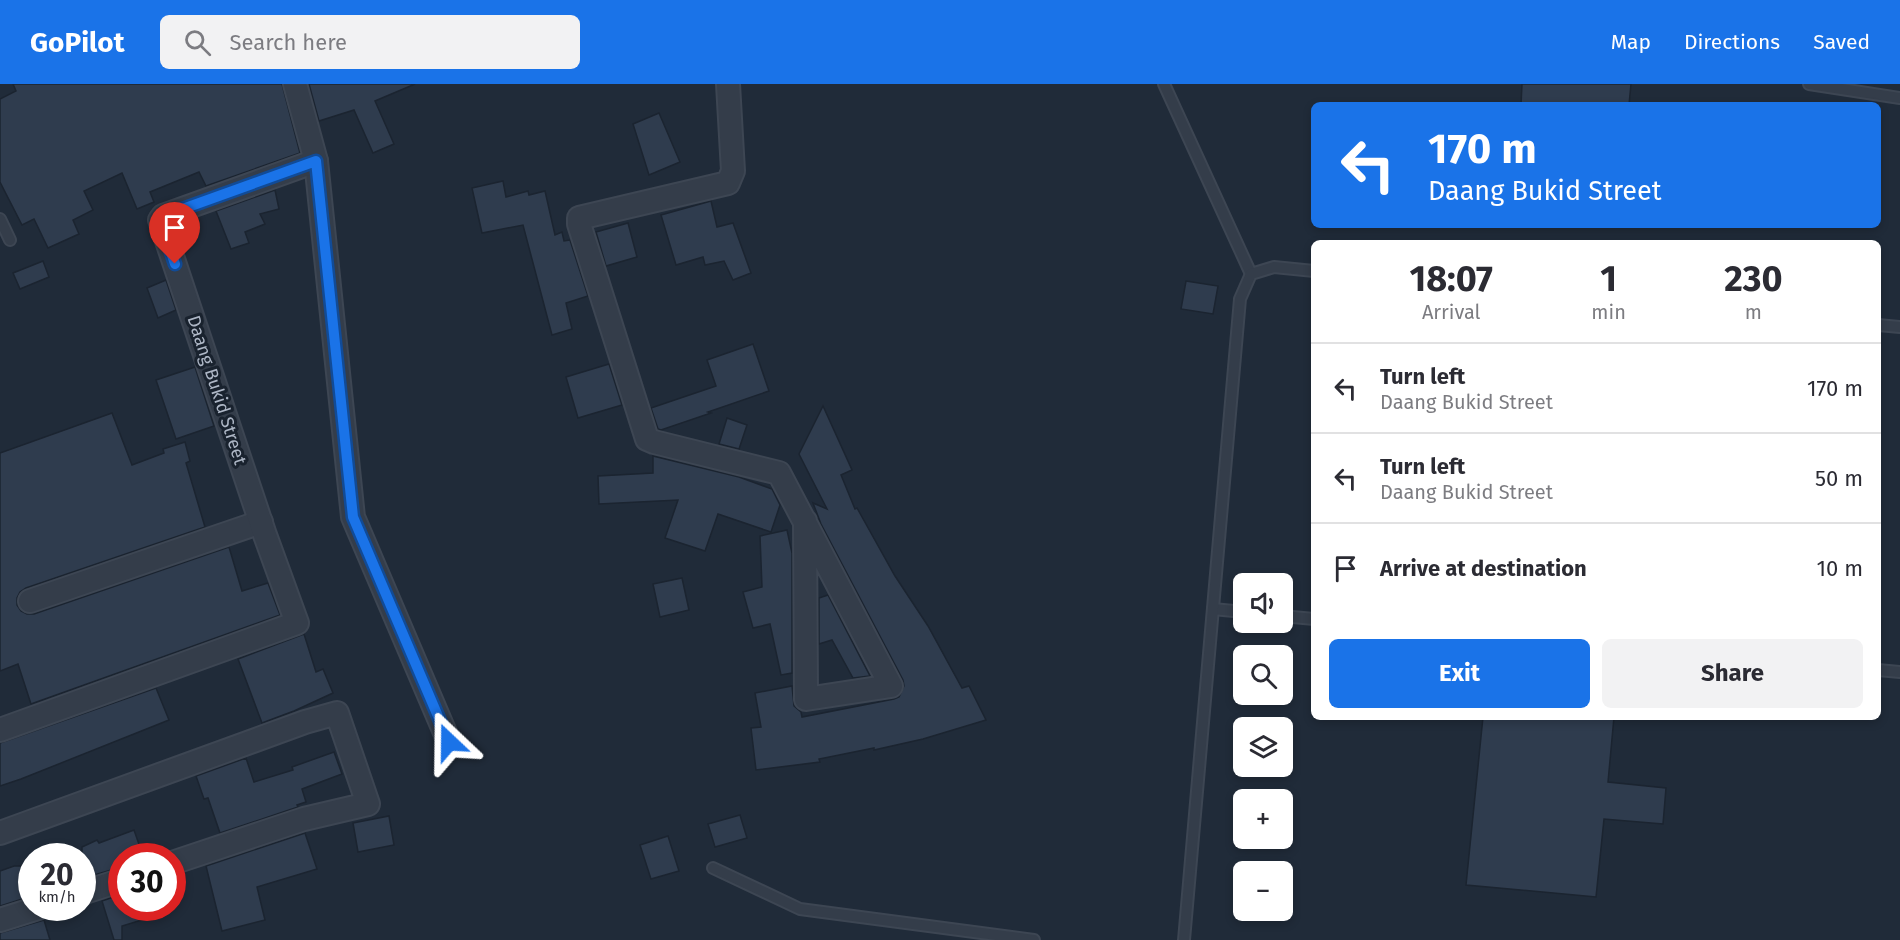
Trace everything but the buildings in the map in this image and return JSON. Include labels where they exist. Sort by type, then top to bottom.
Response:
[{"type":"street","points":[[295,84],[316,161],[353,517],[449,742]]},
{"type":"street","points":[[728,84],[733,171],[728,183],[579,218],[579,224],[647,439],[779,473],[805,521],[891,686],[806,699],[805,521]]},
{"type":"street","name":"Daang Bukid Street","points":[[0,730],[297,623],[160,220],[163,216],[316,161]]},
{"type":"street","points":[[30,601],[261,522]]},
{"type":"street","points":[[0,833],[305,722],[338,713],[368,804],[304,819],[186,858]]},
{"type":"street","points":[[0,920],[18,914]]},
{"type":"lane","points":[[1164,84],[1251,274]]},
{"type":"lane","points":[[1809,84],[1900,98]]},
{"type":"lane","points":[[0,219],[10,240]]},
{"type":"lane","points":[[1184,940],[1240,298],[1251,274],[1274,267],[1311,271]]},
{"type":"lane","points":[[1881,325],[1900,327]]},
{"type":"lane","points":[[1213,609],[1233,611]]},
{"type":"lane","points":[[1293,617],[1311,619]]},
{"type":"lane","points":[[1881,670],[1900,672]]},
{"type":"lane","points":[[713,868],[800,909],[1034,940]]},
{"type":"route","points":[[175,264],[160,220],[163,216],[316,161],[353,517],[449,742]]}]
